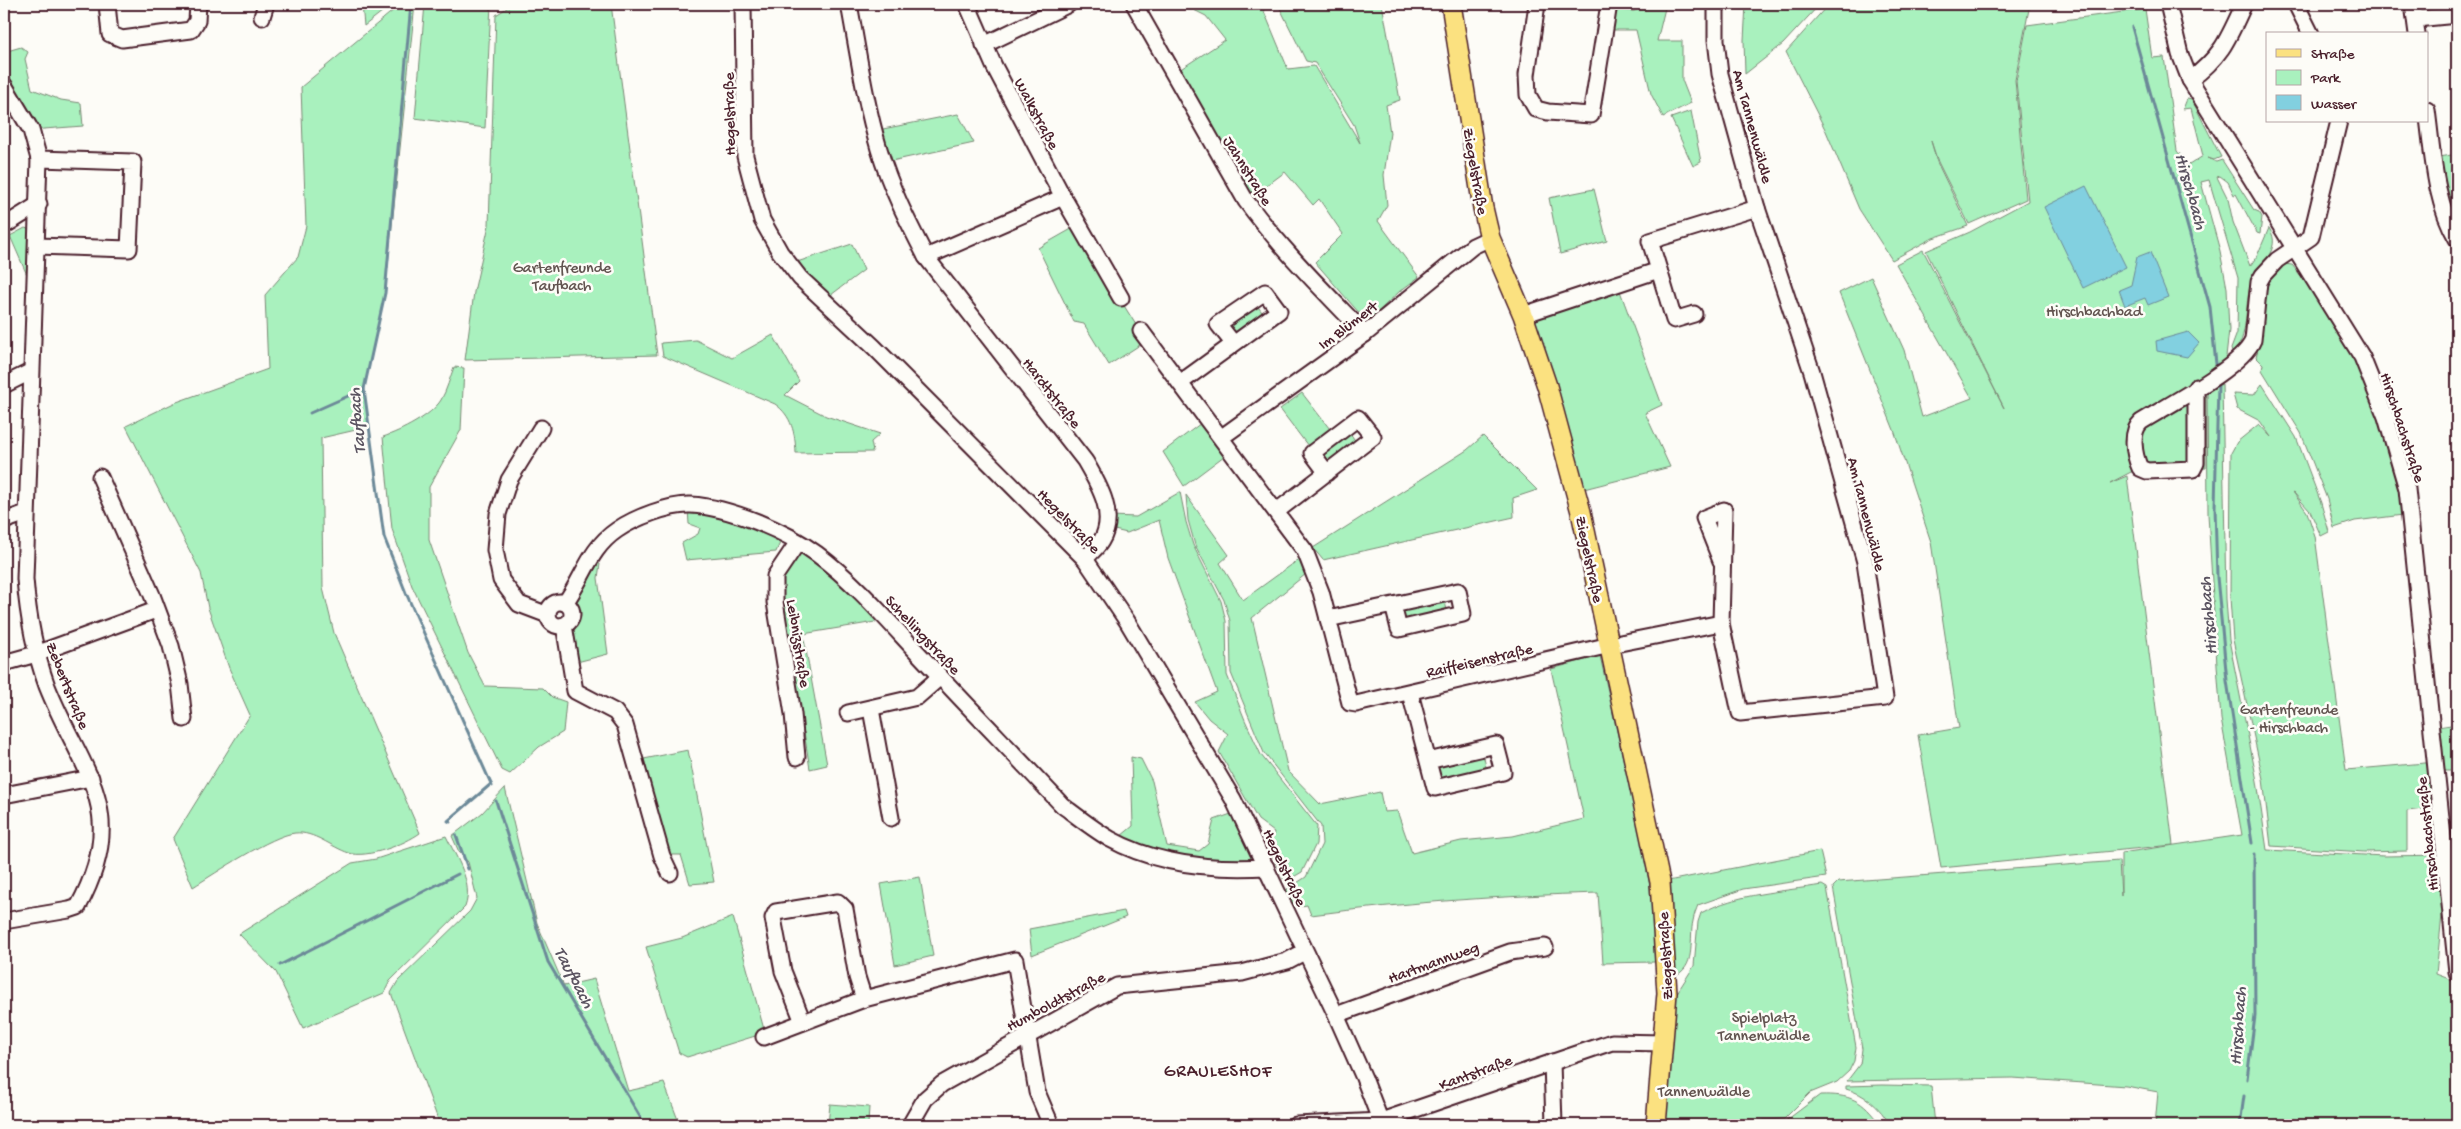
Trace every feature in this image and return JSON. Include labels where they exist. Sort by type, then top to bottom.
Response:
[{"type":"main road","name":"Ziegelstraße","points":[[1451,4],[1470,134],[1490,238],[1522,315],[1547,386],[1610,645],[1660,882],[1667,993],[1656,1125]]},
{"type":"street","points":[[107,4],[110,34],[122,39],[191,30],[197,21],[198,4]]},
{"type":"street","name":"Hegelstraße","points":[[743,4],[746,156],[762,220],[780,252],[800,278],[874,347],[1085,558],[1127,620],[1233,799],[1304,952],[1336,1015],[1364,1078],[1381,1123]]},
{"type":"street","name":"Hardtstraße","points":[[849,4],[879,149],[895,194],[926,257],[1080,454],[1098,484],[1106,507],[1108,528],[1100,543],[1085,558]]},
{"type":"street","name":"Walkstraße","points":[[967,4],[984,45],[1062,197],[1121,298]]},
{"type":"street","points":[[984,45],[1069,4]]},
{"type":"street","name":"Jahnstraße","points":[[1134,4],[1246,201],[1286,251],[1365,334]]},
{"type":"street","points":[[1537,4],[1527,75],[1528,95],[1536,109],[1548,112],[1591,114],[1609,4]]},
{"type":"street","name":"Am Tannenwäldle","points":[[1716,4],[1716,40],[1720,74],[1757,208],[1812,372],[1865,562],[1885,698],[1740,713],[1720,623]]},
{"type":"street","name":"Hirschbachstraße","points":[[2168,4],[2180,54],[2190,80],[2362,357],[2386,417],[2407,489],[2457,972]]},
{"type":"street","points":[[2190,80],[2208,67],[2221,52],[2244,4]]},
{"type":"street","points":[[2296,4],[2310,32]]},
{"type":"street","points":[[2413,4],[2416,26],[2457,15]]},
{"type":"street","name":"Zebertstraße","points":[[4,85],[31,130],[39,159],[39,204],[30,372],[26,513],[25,578],[28,622],[48,689],[91,778],[100,807],[102,837],[99,860],[90,885],[78,907],[4,921]]},
{"type":"street","points":[[2428,117],[2440,204],[2446,221],[2457,239]]},
{"type":"street","points":[[2196,387],[2196,463],[2193,469],[2188,471],[2147,471],[2140,468],[2134,433],[2136,426],[2228,366],[2250,347],[2253,340],[2259,282],[2276,260],[2311,237],[2339,122]]},
{"type":"street","points":[[37,246],[129,249],[133,162],[39,159]]},
{"type":"street","points":[[926,257],[1062,197]]},
{"type":"street","points":[[4,226],[39,204]]},
{"type":"street","points":[[1694,314],[1674,320],[1650,241],[1757,208]]},
{"type":"street","name":"Im Blümert","points":[[1222,437],[1365,334],[1473,246],[1490,238]]},
{"type":"street","points":[[1522,315],[1659,270]]},
{"type":"street","points":[[1141,332],[1222,437],[1305,551],[1328,619],[1393,605]]},
{"type":"street","points":[[1180,383],[1233,343]]},
{"type":"street","points":[[4,385],[30,372]]},
{"type":"street","points":[[541,428],[509,480],[498,514],[495,550],[501,580],[520,604],[548,615],[552,623],[564,625],[570,621],[572,613],[565,603]]},
{"type":"street","points":[[1277,511],[1327,472]]},
{"type":"street","points":[[100,477],[171,646],[180,684],[184,719]]},
{"type":"street","name":"Schellingstraße","points":[[548,615],[553,604],[565,603],[574,591],[593,552],[616,530],[644,514],[690,505],[732,513],[798,542],[834,569],[878,609],[1062,805],[1110,839],[1147,855],[1192,865],[1230,869],[1266,867]]},
{"type":"street","points":[[4,520],[26,513]]},
{"type":"street","name":"Leibnizstraße","points":[[797,757],[793,714],[775,602],[775,576],[798,542]]},
{"type":"street","points":[[1610,645],[1720,623],[1722,561]]},
{"type":"street","points":[[4,663],[36,654],[156,610]]},
{"type":"street","name":"Raiffeisenstraße","points":[[1328,619],[1350,703],[1356,704],[1410,693],[1610,645]]},
{"type":"street","points":[[564,625],[576,691],[615,712],[625,725],[662,856],[670,873]]},
{"type":"street","points":[[848,713],[871,710],[917,698],[940,677]]},
{"type":"street","points":[[1410,693],[1435,788],[1503,772],[1496,745],[1428,761]]},
{"type":"street","points":[[871,710],[891,818]]},
{"type":"street","points":[[4,795],[91,778]]},
{"type":"street","points":[[802,1022],[783,971],[773,918],[776,912],[838,902],[845,909],[857,977],[864,999]]},
{"type":"street","name":"Hartmannweg","points":[[1336,1015],[1510,952],[1545,947]]},
{"type":"street","name":"Humboldtstraße","points":[[910,1125],[925,1099],[942,1084],[1028,1034],[1117,986],[1242,973],[1287,961],[1304,952]]},
{"type":"street","points":[[764,1037],[864,999],[1015,960],[1037,1092],[1051,1125]]},
{"type":"street","name":"Kantstraße","points":[[1296,1125],[1381,1123],[1612,1042],[1664,1043]]},
{"type":"street","points":[[1552,1062],[1554,1125]]},
{"type":"green space","points":[[362,4],[392,4],[364,26]]},
{"type":"green space","points":[[401,4],[415,4],[385,293],[364,389],[369,427],[321,438],[323,588],[334,633],[420,833],[405,842],[366,854],[349,853],[309,834],[295,833],[285,835],[259,847],[193,887],[173,839],[250,715],[229,668],[208,608],[201,573],[126,426],[174,403],[268,369],[265,295],[298,257],[306,226],[301,87]]},
{"type":"green space","points":[[425,4],[491,4],[485,128],[415,118]]},
{"type":"green space","name":"Gartenfreunde Taufbach","points":[[513,4],[611,4],[657,355],[465,360],[474,292],[489,225],[496,15]]},
{"type":"green space","points":[[1190,4],[1261,4],[1288,69],[1314,66],[1360,143],[1354,125],[1315,63],[1306,61],[1278,4],[1357,4],[1358,8],[1382,4],[1400,100],[1386,105],[1390,133],[1384,175],[1387,205],[1378,221],[1419,277],[1400,291],[1367,322],[1315,262],[1343,234],[1319,199],[1313,205],[1285,172],[1246,201],[1173,74],[1225,40],[1206,16],[1194,10]]},
{"type":"green space","points":[[1648,4],[1666,4],[1657,41],[1682,41],[1682,80],[1691,103],[1663,117],[1651,94],[1636,30],[1609,30],[1612,10],[1634,11]]},
{"type":"green space","points":[[1746,4],[1820,4],[1783,44],[1745,74]]},
{"type":"green space","points":[[1826,4],[2030,4],[2015,80],[2026,199],[1969,224],[1938,162],[1931,141],[1937,162],[1968,226],[1933,238],[1892,260],[1859,209],[1826,131],[1786,52],[1827,6]]},
{"type":"green space","name":"Hirschbachbad","points":[[2145,9],[2152,58],[2164,57],[2177,151],[2189,165],[2203,156],[2191,108],[2183,109],[2187,99],[2192,100],[2221,157],[2214,160],[2208,158],[2216,162],[2222,160],[2254,210],[2259,212],[2262,217],[2260,234],[2257,233],[2228,182],[2220,176],[2217,177],[2228,199],[2233,222],[2250,266],[2257,256],[2269,228],[2273,236],[2271,251],[2253,278],[2250,286],[2244,331],[2233,356],[2231,349],[2237,333],[2238,278],[2209,180],[2201,182],[2220,251],[2227,288],[2229,330],[2225,365],[2206,388],[2206,468],[2131,472],[2110,483],[2127,476],[2173,845],[1941,868],[1918,735],[1959,728],[1931,542],[1894,430],[1839,293],[1871,277],[1904,350],[1922,417],[1972,398],[1896,264],[1923,250],[2004,408],[1926,251],[1970,232],[2028,201],[2016,81],[2027,25]]},
{"type":"green space","points":[[21,47],[28,52],[25,59],[32,89],[61,100],[81,103],[83,126],[31,130],[4,85],[4,52]]},
{"type":"green space","points":[[1691,111],[1701,162],[1693,166],[1671,118]]},
{"type":"green space","points":[[958,114],[974,143],[887,162],[878,130]]},
{"type":"green space","points":[[2457,154],[2457,198],[2440,204],[2434,158]]},
{"type":"green space","points":[[1594,189],[1607,241],[1560,254],[1549,198]]},
{"type":"green space","points":[[1075,227],[1146,341],[1109,365],[1084,324],[1074,322],[1038,248]]},
{"type":"green space","points":[[25,228],[31,230],[27,275],[10,236]]},
{"type":"green space","points":[[852,244],[864,270],[827,298],[794,263]]},
{"type":"green space","points":[[2284,264],[2292,265],[2302,277],[2359,368],[2382,421],[2397,477],[2403,515],[2355,521],[2334,528],[2327,499],[2301,433],[2262,370],[2263,364],[2256,357],[2262,332],[2264,301],[2268,285]]},
{"type":"green space","points":[[1620,291],[1662,405],[1645,413],[1670,467],[1580,490],[1532,317]]},
{"type":"green space","points":[[1254,302],[1266,317],[1234,340],[1222,325]]},
{"type":"green space","points":[[773,335],[799,381],[785,395],[826,416],[880,434],[871,442],[873,452],[796,453],[792,426],[785,414],[775,404],[663,356],[661,343],[696,340],[732,358]]},
{"type":"green space","points":[[454,367],[464,368],[461,430],[429,487],[429,540],[468,653],[485,686],[543,688],[552,697],[566,702],[563,732],[539,747],[510,774],[502,770],[412,586],[392,529],[383,437],[415,422],[430,412],[441,400]]},
{"type":"green space","points":[[2222,384],[2226,599],[2229,640],[2257,781],[2267,850],[2384,856],[2445,855],[2444,833],[2457,831],[2457,904],[2443,905],[2436,974],[2457,982],[2457,1125],[2155,1125],[2158,1092],[2126,1086],[2013,1078],[1847,1081],[1860,1064],[1862,1049],[1833,887],[1838,882],[2119,861],[2121,896],[2121,853],[2242,835],[2221,719],[2208,514],[2207,390]]},
{"type":"green space","name":"Gartenfreunde - Hirschbach","points":[[2262,384],[2296,437],[2321,503],[2329,532],[2321,536],[2310,511],[2293,492],[2307,512],[2315,536],[2346,770],[2436,762],[2432,728],[2457,724],[2457,771],[2437,771],[2441,807],[2407,811],[2407,851],[2364,852],[2271,846],[2263,779],[2233,640],[2230,598],[2231,453],[2237,442],[2259,424],[2271,437],[2260,421],[2237,409],[2233,394],[2254,395]]},
{"type":"green space","points":[[1302,393],[1333,433],[1311,450],[1280,409]]},
{"type":"green space","points":[[1205,420],[1228,453],[1184,486],[1163,452]]},
{"type":"green space","points":[[1347,429],[1359,446],[1328,470],[1315,453]]},
{"type":"green space","points":[[1483,436],[1537,490],[1513,498],[1514,517],[1323,560],[1313,548],[1467,450]]},
{"type":"green space","points":[[1180,492],[1193,545],[1221,601],[1226,621],[1227,675],[1245,720],[1261,755],[1317,826],[1316,844],[1302,872],[1285,882],[1269,849],[1274,832],[1258,820],[1219,752],[1228,734],[1209,719],[1195,702],[1217,692],[1168,558],[1159,520],[1127,533],[1110,529],[1111,516],[1136,517]]},
{"type":"green space","points":[[1186,495],[1229,555],[1220,563],[1243,600],[1301,558],[1306,574],[1252,618],[1288,771],[1320,804],[1380,792],[1384,812],[1397,811],[1412,853],[1461,841],[1513,836],[1584,819],[1551,669],[1600,656],[1639,829],[1651,892],[1655,962],[1603,963],[1598,893],[1454,900],[1311,915],[1307,905],[1291,908],[1283,892],[1306,877],[1322,844],[1321,826],[1264,753],[1231,673],[1230,621],[1224,600],[1195,545],[1188,520]]},
{"type":"green space","points":[[688,509],[729,516],[782,538],[776,552],[686,560],[682,543],[698,534],[700,528],[689,524]]},
{"type":"green space","points":[[798,542],[887,620],[803,634],[827,765],[810,769],[804,732],[795,732],[775,602],[788,554]]},
{"type":"green space","points":[[591,560],[600,564],[598,578],[608,654],[573,663],[567,628],[573,622],[575,611],[569,603]]},
{"type":"green space","points":[[1444,598],[1448,614],[1402,625],[1399,608]]},
{"type":"green space","points":[[688,750],[714,882],[690,884],[681,855],[664,855],[639,760]]},
{"type":"green space","points":[[1483,754],[1487,771],[1441,781],[1437,766]]},
{"type":"green space","points":[[1131,757],[1141,759],[1152,781],[1167,846],[1199,851],[1208,844],[1214,820],[1234,813],[1257,860],[1193,860],[1148,849],[1121,836],[1133,826]]},
{"type":"green space","points":[[505,788],[537,923],[564,986],[594,979],[628,1091],[664,1083],[680,1125],[440,1125],[391,993],[398,981],[470,911],[477,898],[468,862],[459,852],[452,836],[482,813]]},
{"type":"green space","points":[[446,836],[466,880],[467,898],[465,907],[390,981],[384,993],[303,1028],[276,972],[239,934],[352,863],[376,859]]},
{"type":"green space","points":[[1820,851],[1826,877],[1743,889],[1698,905],[1693,921],[1690,957],[1684,970],[1678,974],[1675,973],[1668,881]]},
{"type":"green space","points":[[920,877],[933,956],[895,965],[881,884]]},
{"type":"green space","points":[[1822,885],[1827,888],[1856,1047],[1854,1061],[1849,1071],[1837,1082],[1810,1093],[1784,1119],[1764,1120],[1758,1125],[1665,1125],[1675,996],[1694,966],[1698,922],[1701,913],[1715,906],[1745,897]]},
{"type":"green space","points":[[1124,911],[1126,917],[1032,955],[1029,929]]},
{"type":"green space","points":[[733,917],[765,1033],[687,1057],[679,1053],[646,947],[682,938]]},
{"type":"green space","points":[[1846,1086],[1931,1086],[1935,1125],[1890,1125],[1882,1112],[1871,1102],[1859,1094],[1846,1089]]},
{"type":"green space","points":[[1820,1095],[1848,1097],[1855,1100],[1874,1116],[1880,1125],[1780,1125]]},
{"type":"green space","points":[[830,1104],[869,1107],[868,1125],[828,1125]]},
{"type":"water","points":[[2086,186],[2126,267],[2083,288],[2044,207]]},
{"type":"water","points":[[2150,252],[2168,297],[2148,305],[2145,298],[2125,306],[2119,290],[2131,285],[2137,257]]},
{"type":"water","points":[[2188,332],[2199,343],[2187,357],[2157,351],[2156,341]]},
{"type":"waterway","name":"Taufbach","points":[[411,4],[385,293],[364,389],[384,537],[406,593],[492,786]]},
{"type":"waterway","name":"Hirschbach","points":[[2132,27],[2210,307],[2216,364]]},
{"type":"waterway","name":"Hirschbach","points":[[2218,384],[2215,507],[2217,577],[2227,681],[2252,843]]},
{"type":"waterway","points":[[310,413],[364,389]]},
{"type":"waterway","points":[[450,822],[448,821],[491,784]]},
{"type":"waterway","name":"Taufbach","points":[[496,801],[548,962],[645,1125]]},
{"type":"waterway","points":[[456,835],[468,869]]},
{"type":"waterway","name":"Hirschbach","points":[[2247,1079],[2255,1016],[2254,854]]},
{"type":"waterway","points":[[280,965],[458,874]]},
{"type":"waterway","name":"Hirschbach","points":[[2240,1125],[2244,1096]]},
{"type":"district","name":"GRAULESHOF","points":[[1218,1070]]},
{"type":"park label","name":"Spielplatz Tannenwäldle","points":[[1764,1025]]},
{"type":"park label","name":"Tannenwäldle","points":[[1704,1090]]}]
